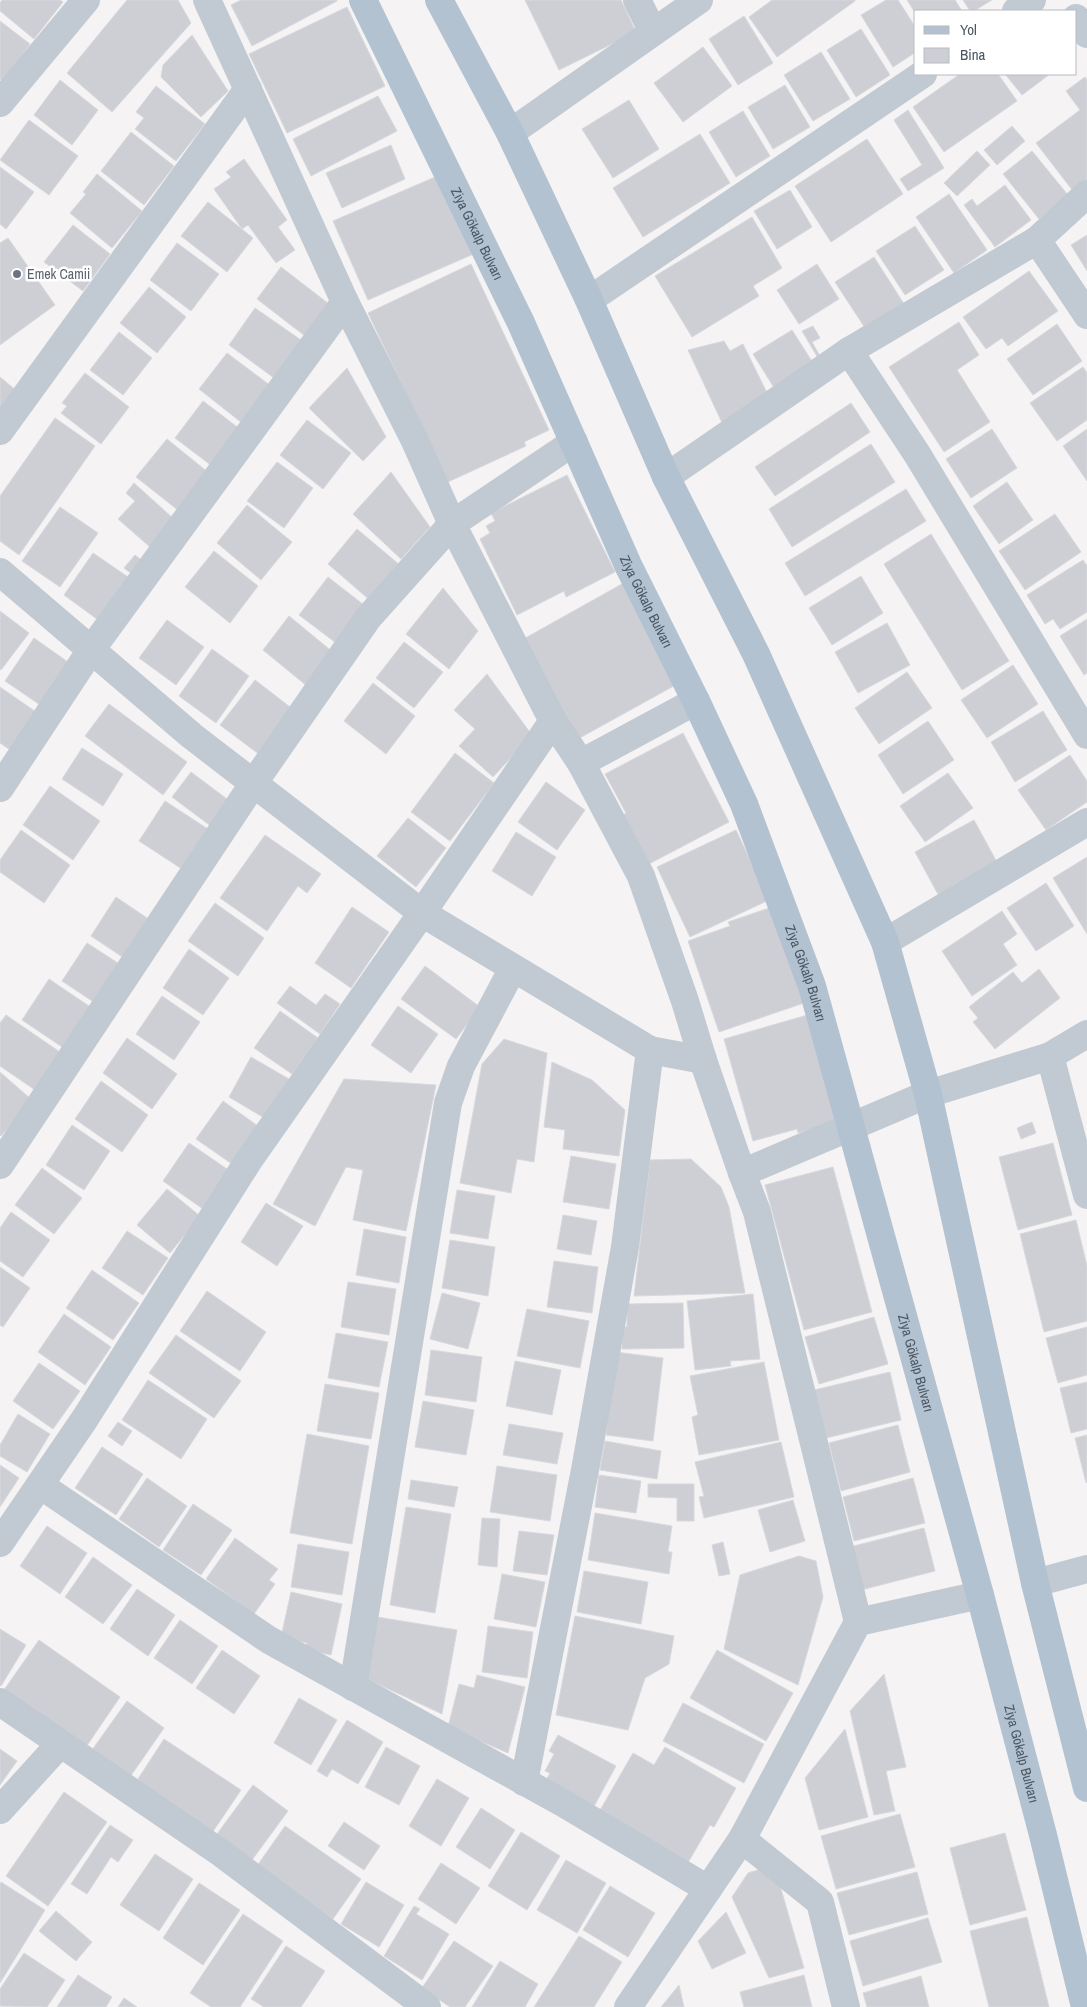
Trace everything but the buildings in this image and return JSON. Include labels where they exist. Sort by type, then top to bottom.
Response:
[{"type":"main road","name":"Ziya Gökalp Bulvarı","points":[[363,0],[521,323],[628,565],[696,701],[744,804],[812,986],[980,1595],[1043,1835],[1085,2007]]},
{"type":"main road","points":[[439,0],[510,133],[589,300],[666,477],[756,654],[885,942],[928,1094],[1035,1583],[1086,1779]]},
{"type":"street","points":[[0,103],[86,0]]},
{"type":"street","points":[[207,0],[345,302],[415,441],[452,524],[553,721],[581,763],[640,876],[685,1001],[742,1173],[758,1212],[858,1622],[742,1838],[628,2007]]},
{"type":"street","points":[[637,0],[653,32]]},
{"type":"street","points":[[510,133],[699,0]]},
{"type":"street","points":[[1017,10],[1032,0]]},
{"type":"street","points":[[1077,19],[1087,34]]},
{"type":"street","points":[[589,300],[922,75]]},
{"type":"street","points":[[0,431],[248,89]]},
{"type":"street","points":[[666,477],[849,351],[1037,240],[1087,194]]},
{"type":"street","points":[[1037,240],[1087,315]]},
{"type":"street","points":[[0,788],[91,650],[345,302]]},
{"type":"street","points":[[849,351],[917,454],[1087,735]]},
{"type":"street","points":[[0,1165],[253,784],[368,618],[452,524],[574,442]]},
{"type":"street","points":[[0,572],[192,736],[422,913],[650,1050],[703,1060]]},
{"type":"street","points":[[581,763],[696,701]]},
{"type":"street","points":[[0,1543],[84,1420],[249,1160],[422,913],[553,721]]},
{"type":"street","points":[[885,942],[1087,822]]},
{"type":"street","points":[[353,1687],[448,1103],[461,1066],[512,968]]},
{"type":"street","points":[[742,1173],[928,1094],[1050,1056],[1085,1037]]},
{"type":"street","points":[[524,1782],[585,1470],[625,1247],[650,1050]]},
{"type":"street","points":[[1050,1056],[1087,1195]]},
{"type":"street","points":[[40,1485],[269,1640],[524,1782],[708,1889]]},
{"type":"street","points":[[1035,1583],[1087,1569]]},
{"type":"street","points":[[858,1622],[980,1595]]},
{"type":"street","points":[[0,1702],[221,1853],[427,2007]]},
{"type":"street","points":[[0,1810],[60,1744]]},
{"type":"street","points":[[742,1838],[820,1902],[846,2007]]},
{"type":"place","name":"Emek Camii","points":[[17,274]]}]
